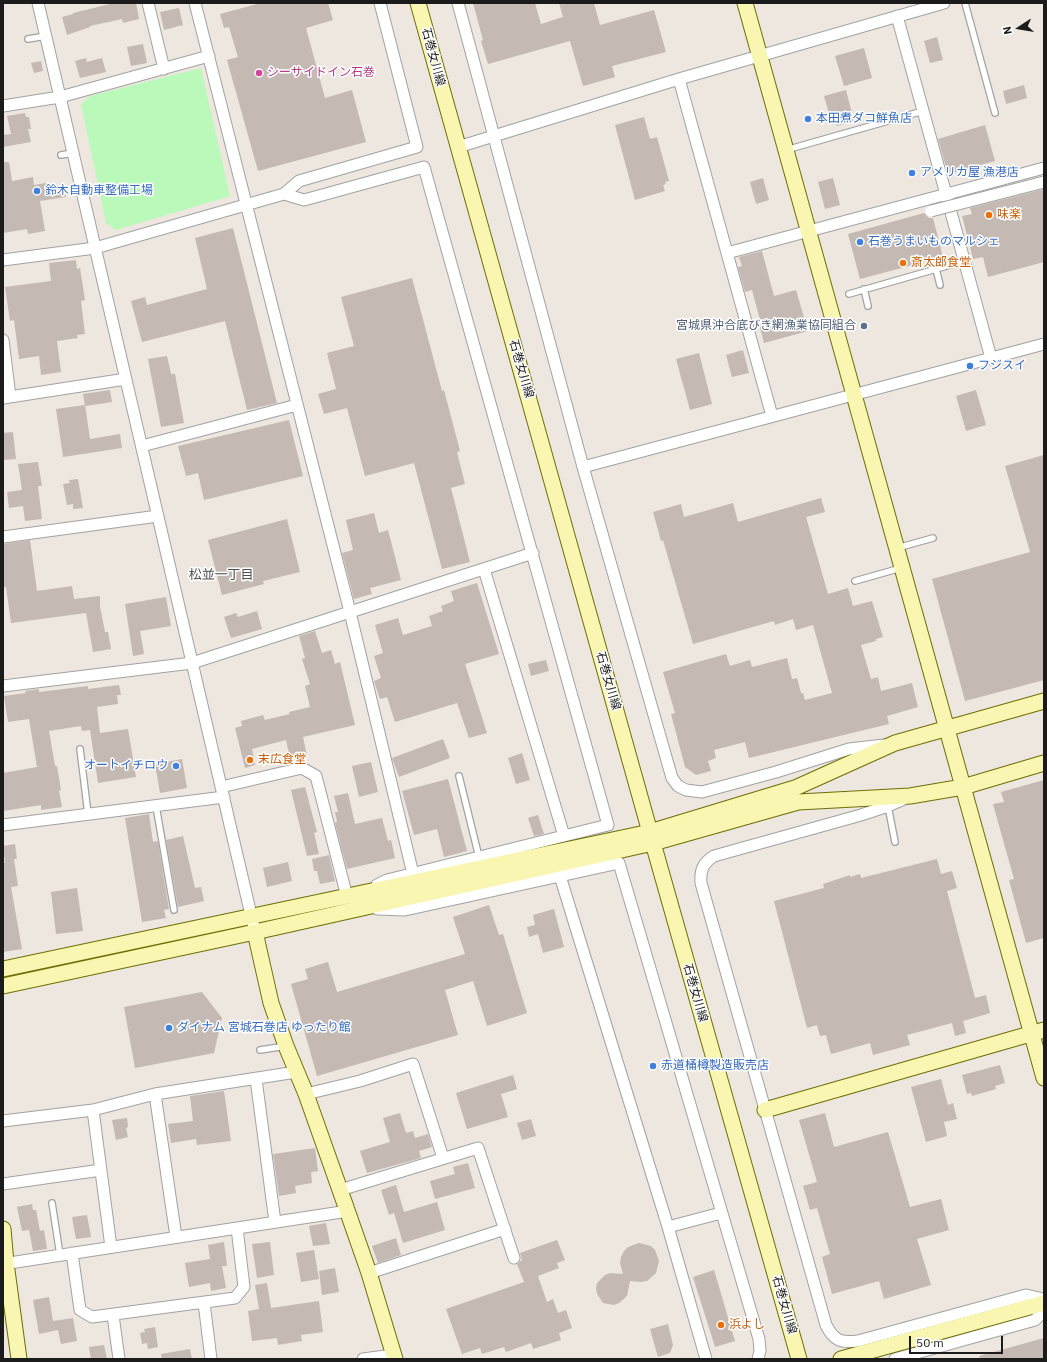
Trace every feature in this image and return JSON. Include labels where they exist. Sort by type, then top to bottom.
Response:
[{"type":"street","points":[[38,3],[272,1003],[286,1046],[306,1094],[348,1211],[394,1357],[363,1359]]},
{"type":"street","points":[[148,3],[164,69]]},
{"type":"street","points":[[195,3],[350,612],[413,874]]},
{"type":"street","points":[[3,260],[95,248],[246,206],[284,194],[299,180],[417,147],[380,3]]},
{"type":"street","name":"石巻女川線","points":[[418,3],[651,837],[799,1359]]},
{"type":"street","points":[[458,3],[582,467],[672,778],[678,786],[686,790],[702,792],[776,772],[850,749],[895,743]]},
{"type":"street","points":[[745,3],[946,728],[1038,1032],[1044,1078]]},
{"type":"street","points":[[458,147],[679,78],[944,3]]},
{"type":"street","points":[[897,16],[990,358]]},
{"type":"street","points":[[3,106],[60,97],[209,56]]},
{"type":"street","points":[[679,78],[772,416]]},
{"type":"street","points":[[3,986],[255,932],[355,900],[387,880],[608,825],[424,167],[304,200],[284,194]]},
{"type":"street","points":[[727,253],[1044,168]]},
{"type":"street","points":[[931,211],[1044,182]]},
{"type":"street","points":[[3,340],[6,397],[126,379]]},
{"type":"street","points":[[582,467],[1044,344]]},
{"type":"street","points":[[142,446],[297,405]]},
{"type":"street","points":[[3,537],[158,516]]},
{"type":"street","points":[[3,686],[192,663],[533,554]]},
{"type":"street","points":[[484,569],[564,836]]},
{"type":"street","points":[[651,837],[795,788],[895,743],[1044,700]]},
{"type":"street","points":[[3,969],[252,917],[355,900],[651,837],[798,802],[910,796],[963,787],[1044,763]]},
{"type":"street","points":[[3,825],[156,806],[222,792],[302,768],[316,776],[355,900]]},
{"type":"street","points":[[910,796],[888,806],[714,856],[703,866],[700,875],[701,883],[826,1325],[833,1337],[844,1342],[858,1341],[1026,1296],[1044,1299]]},
{"type":"street","points":[[355,900],[405,910],[619,863],[759,1339],[760,1351],[758,1359]]},
{"type":"street","points":[[560,876],[668,1227],[706,1359]]},
{"type":"street","points":[[120,945],[123,960]]},
{"type":"street","points":[[765,1110],[1038,1032]]},
{"type":"street","points":[[306,1094],[360,1081],[413,1064],[443,1158]]},
{"type":"street","points":[[3,1122],[93,1110],[155,1094],[296,1072]]},
{"type":"street","points":[[256,1078],[275,1222]]},
{"type":"street","points":[[155,1094],[176,1237]]},
{"type":"street","points":[[93,1110],[111,1247]]},
{"type":"street","points":[[340,1190],[478,1148],[514,1258]]},
{"type":"street","points":[[3,1184],[101,1170]]},
{"type":"street","points":[[4,1264],[348,1211]]},
{"type":"street","points":[[668,1227],[721,1212]]},
{"type":"street","points":[[72,1253],[80,1310],[92,1318],[204,1303],[235,1298],[244,1287],[237,1228]]},
{"type":"street","points":[[3,1229],[4,1264],[19,1359]]},
{"type":"street","points":[[369,1274],[505,1229]]},
{"type":"street","points":[[204,1303],[211,1359]]},
{"type":"street","points":[[841,1359],[1044,1303]]},
{"type":"street","points":[[896,1359],[1035,1320],[1044,1311]]},
{"type":"street","points":[[113,1315],[119,1359]]},
{"type":"lane","points":[[965,3],[996,113]]},
{"type":"lane","points":[[28,39],[46,36]]},
{"type":"lane","points":[[786,150],[923,111]]},
{"type":"lane","points":[[61,155],[73,153]]},
{"type":"lane","points":[[849,294],[964,261]]},
{"type":"lane","points":[[936,269],[940,285]]},
{"type":"lane","points":[[864,289],[868,306]]},
{"type":"lane","points":[[897,548],[933,538]]},
{"type":"lane","points":[[855,581],[902,568]]},
{"type":"lane","points":[[80,749],[88,814]]},
{"type":"lane","points":[[459,776],[480,857]]},
{"type":"lane","points":[[156,806],[174,910]]},
{"type":"lane","points":[[888,806],[896,842]]},
{"type":"lane","points":[[260,1050],[286,1046]]},
{"type":"lane","points":[[52,1203],[60,1255]]},
{"type":"green space","points":[[201,68],[230,196],[116,230],[106,223],[81,104],[90,96]]},
{"type":"building","points":[[114,3],[136,3],[139,19],[123,23],[122,19],[90,26],[67,35],[62,17]]},
{"type":"building","points":[[261,3],[328,3],[333,20],[306,28],[325,98],[352,90],[366,142],[258,171],[227,60],[238,57],[229,27],[224,28],[220,14]]},
{"type":"building","points":[[473,3],[535,3],[541,24],[563,17],[559,3],[594,3],[600,25],[654,10],[666,52],[612,66],[615,77],[583,86],[570,41],[488,64],[481,41],[483,40]]},
{"type":"building","points":[[179,8],[183,25],[164,30],[160,12]]},
{"type":"building","points":[[937,37],[943,60],[930,63],[924,41]]},
{"type":"building","points":[[143,44],[147,63],[131,66],[127,47]]},
{"type":"building","points":[[864,48],[872,78],[844,86],[835,56]]},
{"type":"building","points":[[86,58],[87,62],[102,58],[106,72],[80,78],[75,61]]},
{"type":"building","points":[[41,61],[43,71],[34,73],[31,63]]},
{"type":"building","points":[[1024,85],[1027,98],[1006,104],[1003,91]]},
{"type":"building","points":[[846,90],[854,121],[837,126],[836,122],[832,124],[824,96]]},
{"type":"building","points":[[25,113],[26,117],[29,117],[31,129],[28,129],[31,142],[3,147],[3,135],[11,134],[7,116]]},
{"type":"building","points":[[644,117],[650,139],[657,137],[669,181],[665,182],[666,184],[663,185],[665,191],[635,200],[615,125]]},
{"type":"building","points":[[985,125],[995,161],[948,174],[938,139]]},
{"type":"building","points":[[3,162],[9,162],[12,181],[33,177],[34,185],[46,183],[47,187],[58,185],[59,187],[64,186],[66,197],[40,201],[45,231],[28,234],[27,229],[3,233]]},
{"type":"building","points":[[763,178],[769,200],[756,204],[750,182]]},
{"type":"building","points":[[833,178],[840,205],[825,209],[818,182]]},
{"type":"building","points":[[1044,189],[1044,262],[988,277],[983,257],[973,259],[962,216],[972,214],[970,208]]},
{"type":"building","points":[[924,213],[929,218],[933,218],[943,257],[860,279],[848,234]]},
{"type":"building","points":[[233,228],[277,403],[247,410],[225,321],[142,342],[131,301],[145,297],[147,305],[207,289],[195,238]]},
{"type":"building","points":[[762,251],[774,296],[796,290],[808,331],[764,343],[759,324],[761,324],[752,290],[745,292],[738,267],[742,266],[739,257]]},
{"type":"building","points":[[76,260],[77,269],[80,268],[85,300],[81,301],[85,334],[77,335],[78,338],[57,341],[61,372],[41,375],[39,356],[19,359],[14,320],[10,321],[5,287],[51,281],[49,263]]},
{"type":"building","points":[[412,278],[442,391],[444,390],[460,451],[457,452],[465,484],[451,488],[470,562],[442,569],[414,463],[365,476],[347,408],[324,414],[318,394],[336,389],[327,353],[354,346],[341,297]]},
{"type":"building","points":[[743,350],[749,373],[732,377],[726,355]]},
{"type":"building","points":[[699,353],[712,404],[690,410],[676,359]]},
{"type":"building","points":[[167,356],[171,374],[175,374],[184,423],[161,427],[148,359]]},
{"type":"building","points":[[110,390],[112,402],[85,406],[83,394]]},
{"type":"building","points":[[976,390],[986,425],[966,431],[956,396]]},
{"type":"building","points":[[85,405],[90,439],[120,434],[122,448],[63,457],[56,409]]},
{"type":"building","points":[[289,420],[303,476],[204,500],[198,473],[186,476],[178,446]]},
{"type":"building","points":[[13,432],[16,459],[3,460],[3,433]]},
{"type":"building","points":[[1044,455],[1044,680],[965,701],[932,579],[1030,552],[1005,466]]},
{"type":"building","points":[[38,462],[42,486],[38,486],[42,519],[25,521],[23,506],[9,508],[7,492],[22,490],[18,464]]},
{"type":"building","points":[[78,479],[83,508],[73,509],[73,504],[67,505],[63,484],[70,483],[69,480]]},
{"type":"building","points":[[821,498],[825,512],[806,517],[828,594],[848,588],[853,606],[872,601],[883,637],[876,639],[876,641],[861,645],[871,679],[878,677],[881,691],[912,683],[918,707],[887,716],[889,724],[749,758],[745,742],[714,750],[716,758],[708,761],[711,771],[696,775],[685,767],[671,714],[675,713],[663,672],[726,654],[730,666],[750,660],[752,667],[787,658],[792,679],[797,678],[801,693],[803,693],[805,700],[832,693],[813,625],[796,630],[793,619],[775,625],[774,621],[693,644],[663,540],[661,541],[653,512],[681,504],[684,517],[733,503],[738,522]]},
{"type":"building","points":[[374,513],[379,533],[388,530],[401,580],[370,588],[372,594],[354,599],[342,553],[353,550],[346,520]]},
{"type":"building","points":[[287,519],[300,572],[263,581],[264,584],[222,595],[208,540]]},
{"type":"building","points":[[30,540],[37,591],[72,586],[74,599],[100,596],[100,607],[105,632],[108,632],[111,649],[93,652],[86,613],[11,623],[6,587],[3,587],[3,544]]},
{"type":"building","points":[[477,583],[499,654],[465,664],[487,733],[469,738],[457,703],[395,722],[387,697],[380,699],[374,681],[381,678],[374,656],[383,653],[375,625],[398,618],[403,635],[432,626],[429,616],[443,611],[441,606],[454,601],[451,591]]},
{"type":"building","points":[[166,597],[171,626],[140,631],[144,654],[133,656],[125,604]]},
{"type":"building","points":[[257,611],[262,629],[231,638],[224,617],[236,613],[238,617]]},
{"type":"building","points":[[315,631],[322,653],[331,650],[335,664],[340,662],[355,725],[303,737],[307,755],[290,758],[286,740],[252,749],[255,765],[245,768],[235,728],[242,726],[241,721],[263,715],[265,720],[310,707],[305,686],[310,684],[302,659],[305,658],[299,636]]},
{"type":"building","points":[[546,660],[549,671],[531,676],[528,664]]},
{"type":"building","points":[[119,685],[121,695],[117,695],[118,704],[97,707],[100,733],[128,729],[136,777],[98,783],[90,730],[82,731],[81,726],[49,731],[55,766],[57,766],[62,807],[41,810],[41,805],[3,811],[3,773],[37,767],[29,719],[8,722],[4,696],[26,693],[25,691],[39,689],[39,692],[88,686],[88,689]]},
{"type":"building","points":[[443,739],[450,758],[399,777],[392,758]]},
{"type":"building","points":[[522,753],[530,780],[516,784],[508,758]]},
{"type":"building","points":[[182,759],[187,788],[160,793],[155,764]]},
{"type":"building","points":[[371,762],[378,792],[359,797],[352,766]]},
{"type":"building","points":[[448,779],[467,851],[444,857],[437,829],[414,835],[402,791]]},
{"type":"building","points":[[1044,780],[1044,938],[1026,943],[1009,880],[1014,879],[993,804],[1004,802],[1001,792]]},
{"type":"building","points":[[305,787],[317,832],[314,833],[319,854],[307,856],[291,790]]},
{"type":"building","points":[[348,793],[355,824],[382,818],[388,841],[391,840],[395,858],[347,869],[335,823],[337,822],[335,812],[338,812],[334,796]]},
{"type":"building","points":[[149,814],[153,842],[158,841],[169,909],[164,910],[166,918],[142,922],[125,818]]},
{"type":"building","points":[[538,815],[544,834],[534,836],[528,818]]},
{"type":"building","points":[[183,836],[195,888],[201,887],[204,901],[178,907],[166,840]]},
{"type":"building","points":[[15,844],[17,859],[14,859],[18,886],[11,887],[22,949],[3,952],[3,863],[5,863],[3,846]]},
{"type":"building","points":[[329,855],[335,881],[320,884],[317,871],[314,871],[312,859]]},
{"type":"building","points":[[937,859],[941,874],[952,871],[957,888],[947,891],[975,998],[986,995],[990,1013],[963,1021],[966,1033],[955,1036],[952,1023],[907,1035],[910,1045],[873,1055],[870,1043],[831,1054],[826,1035],[820,1036],[817,1025],[807,1028],[774,901],[824,888],[823,884],[850,875],[850,877],[860,874],[861,878]]},
{"type":"building","points":[[288,862],[292,881],[267,887],[263,868]]},
{"type":"building","points":[[77,888],[83,931],[56,934],[51,892]]},
{"type":"building","points":[[489,905],[499,935],[503,934],[527,1013],[487,1026],[473,981],[445,990],[458,1035],[317,1076],[291,984],[308,979],[305,969],[328,962],[337,992],[465,954],[453,917]]},
{"type":"building","points":[[554,909],[564,947],[543,953],[538,934],[529,937],[527,927],[535,925],[533,915]]},
{"type":"building","points":[[202,992],[222,1018],[214,1053],[135,1068],[124,1007]]},
{"type":"building","points":[[1000,1065],[1005,1083],[995,1086],[996,1089],[972,1096],[971,1093],[967,1094],[962,1075]]},
{"type":"building","points":[[513,1075],[517,1089],[501,1094],[508,1117],[467,1129],[456,1093]]},
{"type":"building","points":[[941,1079],[948,1105],[953,1103],[957,1119],[944,1122],[947,1136],[926,1142],[911,1087]]},
{"type":"building","points":[[224,1091],[231,1141],[197,1145],[196,1139],[171,1143],[168,1124],[193,1121],[190,1096]]},
{"type":"building","points":[[400,1113],[406,1133],[413,1131],[415,1138],[428,1134],[432,1147],[419,1151],[421,1158],[367,1173],[360,1151],[390,1142],[383,1118]]},
{"type":"building","points":[[825,1113],[834,1147],[888,1132],[910,1207],[941,1199],[949,1230],[917,1239],[931,1285],[884,1299],[879,1281],[832,1294],[822,1257],[830,1254],[817,1208],[810,1210],[803,1186],[817,1182],[799,1120]]},
{"type":"building","points":[[127,1118],[128,1127],[126,1128],[128,1137],[116,1140],[112,1120]]},
{"type":"building","points":[[531,1119],[536,1136],[522,1140],[517,1123]]},
{"type":"building","points":[[315,1148],[318,1171],[311,1172],[312,1183],[295,1186],[296,1193],[279,1196],[273,1154]]},
{"type":"building","points":[[468,1163],[475,1188],[435,1199],[430,1181],[455,1174],[453,1167]]},
{"type":"building","points":[[396,1185],[404,1212],[437,1202],[445,1230],[403,1243],[394,1213],[389,1215],[381,1190]]},
{"type":"building","points":[[32,1204],[33,1210],[36,1210],[40,1231],[44,1230],[47,1249],[33,1251],[29,1230],[22,1231],[17,1207]]},
{"type":"building","points":[[87,1215],[91,1237],[76,1239],[72,1217]]},
{"type":"building","points":[[326,1223],[330,1244],[313,1246],[309,1226]]},
{"type":"building","points":[[396,1238],[401,1255],[378,1263],[372,1246]]},
{"type":"building","points":[[557,1240],[565,1260],[557,1263],[559,1268],[538,1276],[547,1302],[553,1299],[558,1313],[566,1310],[572,1328],[559,1333],[561,1340],[533,1349],[531,1343],[506,1352],[504,1347],[482,1354],[480,1348],[462,1354],[446,1309],[524,1282],[517,1264],[522,1260],[520,1253]]},
{"type":"building","points":[[224,1242],[227,1266],[222,1266],[226,1288],[211,1291],[210,1283],[189,1287],[185,1263],[210,1259],[208,1245]]},
{"type":"building","points":[[270,1242],[274,1275],[257,1278],[252,1244]]},
{"type":"building","points":[[639,1243],[651,1246],[655,1250],[659,1261],[656,1273],[647,1281],[630,1281],[627,1296],[619,1303],[614,1305],[603,1303],[597,1294],[597,1283],[605,1275],[610,1273],[623,1274],[620,1263],[624,1251],[628,1247]]},
{"type":"building","points":[[314,1250],[319,1279],[301,1282],[296,1253]]},
{"type":"building","points":[[335,1268],[339,1292],[322,1295],[319,1271]]},
{"type":"building","points":[[714,1270],[735,1341],[715,1347],[693,1277]]},
{"type":"building","points":[[267,1283],[271,1308],[319,1301],[323,1332],[301,1335],[302,1341],[278,1345],[277,1338],[252,1341],[248,1311],[259,1309],[255,1285]]},
{"type":"building","points":[[49,1297],[53,1321],[73,1318],[77,1341],[61,1344],[58,1330],[39,1334],[33,1300]]},
{"type":"building","points":[[668,1324],[673,1345],[670,1353],[658,1357],[650,1329]]},
{"type":"building","points":[[155,1327],[158,1347],[148,1349],[147,1343],[142,1344],[140,1333],[145,1332],[144,1329]]},
{"type":"building","points":[[1044,1338],[1044,1359],[980,1359],[979,1356]]},
{"type":"building","points":[[104,1345],[107,1359],[91,1359],[89,1347]]},
{"type":"building","points":[[190,1349],[192,1359],[162,1359],[161,1354]]},
{"type":"place","name":"シーサイドイン石巻","points":[[259,73]]},
{"type":"place","name":"本田煮ダコ鮮魚店","points":[[808,119]]},
{"type":"place","name":"アメリカ屋 漁港店","points":[[912,173]]},
{"type":"place","name":"鈴木自動車整備工場","points":[[37,191]]},
{"type":"place","name":"味楽","points":[[989,215]]},
{"type":"place","name":"石巻うまいものマルシェ","points":[[860,242]]},
{"type":"place","name":"斎太郎食堂","points":[[903,263]]},
{"type":"place","name":"宮城県沖合底びき網漁業協同組合","points":[[864,326]]},
{"type":"place","name":"フジスイ","points":[[970,366]]},
{"type":"place","name":"末広食堂","points":[[250,760]]},
{"type":"place","name":"オートイチロウ","points":[[176,766]]},
{"type":"place","name":"ダイナム 宮城石巻店 ゆったり館","points":[[169,1028]]},
{"type":"place","name":"赤道桶樽製造販売店","points":[[653,1066]]},
{"type":"place","name":"浜よし","points":[[721,1325]]},
{"type":"district","name":"松並一丁目","points":[[221,575]]}]
